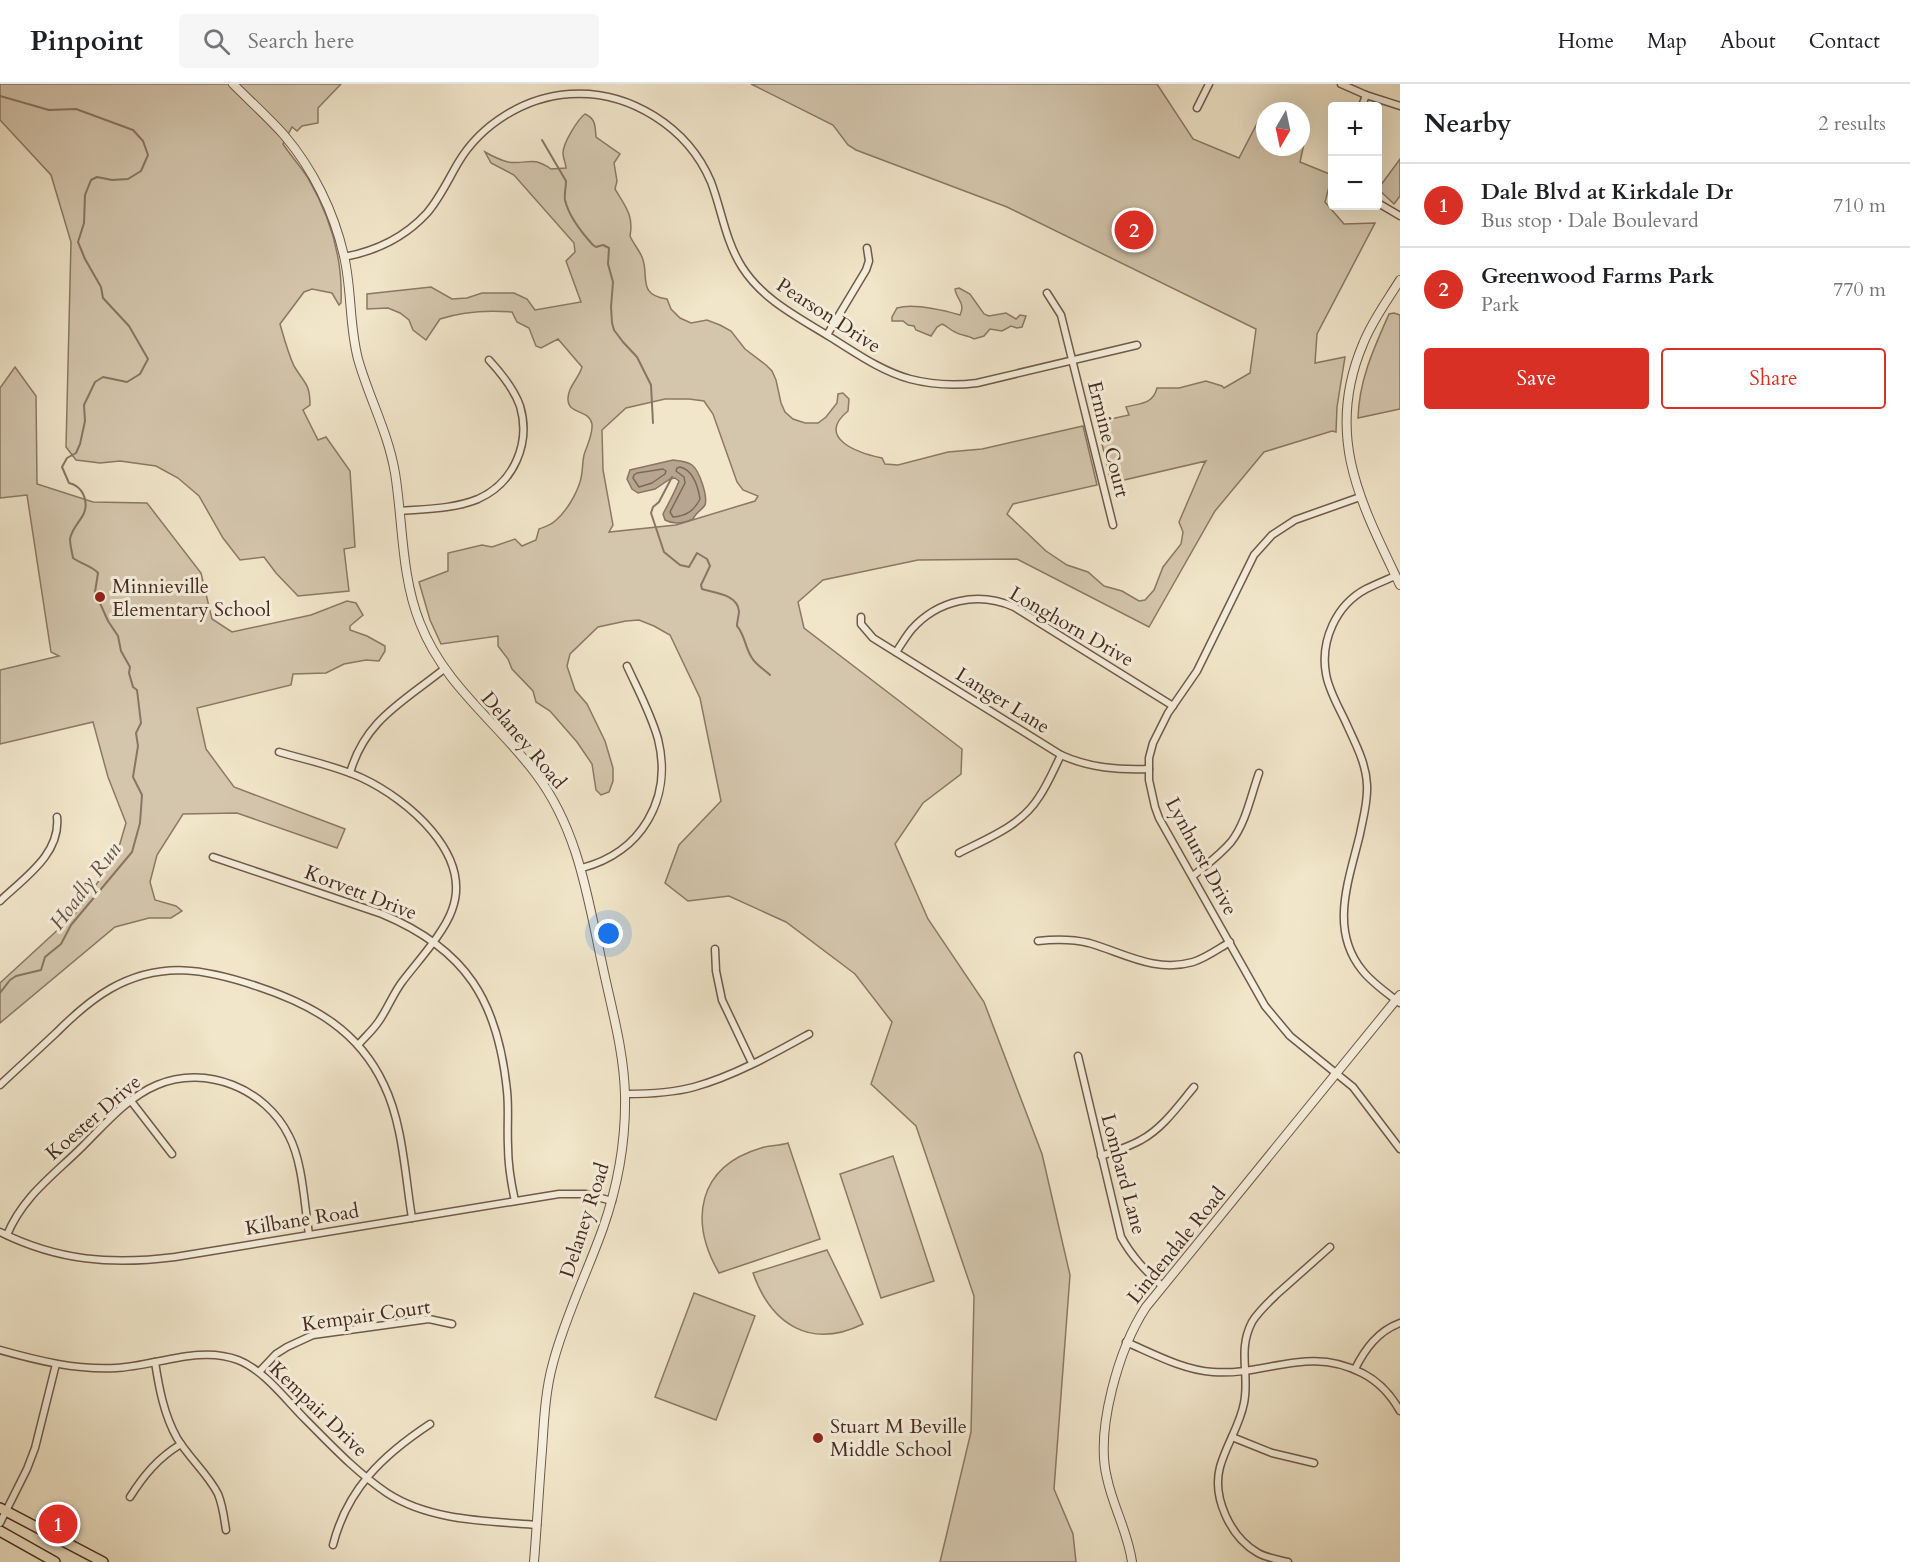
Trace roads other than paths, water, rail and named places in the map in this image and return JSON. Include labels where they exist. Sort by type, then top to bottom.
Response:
[{"type":"main road","points":[[3,1510],[103,1562]]},
{"type":"main road","points":[[0,1531],[55,1562]]},
{"type":"street","name":"Delaney Road","points":[[233,84],[284,135],[310,171],[332,217],[344,257],[357,356],[385,430],[395,473],[409,582],[425,637],[458,687],[520,754],[544,785],[566,823],[582,868],[619,1043],[625,1094],[622,1154],[612,1201],[562,1333],[552,1366],[545,1406],[534,1562]]},
{"type":"street","points":[[1197,108],[1209,84]]},
{"type":"street","points":[[1341,84],[1400,106]]},
{"type":"street","name":"Pearson Drive","points":[[344,257],[370,251],[388,243],[412,227],[435,202],[467,150],[504,116],[547,97],[569,94],[597,95],[639,107],[668,125],[680,136],[699,159],[710,180],[727,236],[734,253],[750,278],[776,302],[886,370],[911,380],[959,385],[1137,345]]},
{"type":"street","points":[[1363,102],[1366,95]]},
{"type":"street","points":[[1382,206],[1400,216]]},
{"type":"street","points":[[827,335],[866,270],[869,261],[867,248]]},
{"type":"street","points":[[1400,280],[1363,343],[1348,398],[1347,443],[1349,459],[1360,497],[1400,585]]},
{"type":"street","name":"Ermine Court","points":[[1047,293],[1061,315],[1113,525]]},
{"type":"street","points":[[400,511],[478,499],[496,488],[512,471],[522,442],[522,415],[514,394],[489,360]]},
{"type":"street","name":"Lynhurst Drive","points":[[1360,497],[1295,520],[1262,544],[1247,567],[1197,671],[1158,732],[1149,758],[1149,770],[1151,791],[1159,818],[1265,1006],[1290,1036],[1337,1072],[1365,1100],[1400,1149]]},
{"type":"street","points":[[1395,576],[1366,589],[1346,604],[1330,630],[1325,650],[1325,662],[1329,686],[1359,751],[1367,776],[1367,802],[1344,903],[1344,930],[1351,953],[1362,971],[1399,999]]},
{"type":"street","name":"Longhorn Drive","points":[[896,652],[910,630],[935,610],[959,600],[982,598],[994,600],[1014,607],[1173,706]]},
{"type":"street","name":"Langer Lane","points":[[861,617],[861,624],[873,638],[1061,755],[1093,766],[1149,770]]},
{"type":"street","points":[[582,868],[605,860],[627,846],[646,824],[659,792],[662,771],[658,739],[627,666]]},
{"type":"street","points":[[350,773],[357,753],[374,725],[444,669]]},
{"type":"street","points":[[279,752],[350,773],[398,798],[429,829],[449,856],[456,882],[454,904],[447,921],[396,990],[376,1026],[358,1045]]},
{"type":"street","points":[[959,853],[1025,815],[1040,797],[1061,755]]},
{"type":"street","points":[[1193,876],[1232,840],[1259,773]]},
{"type":"street","points":[[0,901],[39,864],[51,848],[57,835],[57,817]]},
{"type":"street","name":"Korvett Drive","points":[[213,857],[403,923],[433,940],[471,978],[488,1009],[501,1050],[507,1089],[508,1148],[515,1201]]},
{"type":"street","points":[[1038,941],[1065,939],[1079,941],[1142,962],[1168,966],[1194,962],[1230,942]]},
{"type":"street","points":[[715,949],[716,971],[722,1000],[752,1064]]},
{"type":"street","points":[[0,1085],[93,1000],[129,980],[162,971],[191,970],[216,973],[286,996],[315,1010],[358,1045],[376,1070],[395,1113],[412,1218]]},
{"type":"street","name":"Lindendale Road","points":[[1132,1562],[1127,1537],[1107,1479],[1103,1450],[1107,1417],[1126,1342],[1141,1314],[1162,1286],[1399,999]]},
{"type":"street","points":[[625,1094],[662,1093],[694,1087],[752,1064],[809,1034]]},
{"type":"street","name":"Lombard Lane","points":[[1077,1056],[1121,1237],[1139,1265],[1162,1286]]},
{"type":"street","name":"Koester Drive","points":[[7,1235],[28,1198],[103,1126],[131,1101],[156,1085],[182,1078],[214,1079],[233,1085],[253,1095],[283,1125],[294,1149],[309,1234]]},
{"type":"street","points":[[1101,1156],[1130,1146],[1151,1134],[1194,1087]]},
{"type":"street","points":[[131,1101],[172,1154]]},
{"type":"street","name":"Kilbane Road","points":[[0,1232],[29,1245],[71,1257],[121,1262],[176,1257],[572,1193],[612,1201]]},
{"type":"street","points":[[1288,1562],[1258,1554],[1239,1536],[1226,1516],[1219,1495],[1218,1478],[1222,1459],[1245,1400],[1245,1342],[1252,1321],[1330,1247]]},
{"type":"street","name":"Kempair Court","points":[[259,1372],[276,1354],[313,1335],[429,1319],[452,1324]]},
{"type":"street","points":[[1355,1369],[1377,1337],[1400,1323]]},
{"type":"street","points":[[1126,1342],[1185,1367],[1199,1370],[1229,1372],[1303,1361],[1330,1362],[1355,1369],[1378,1383],[1400,1411]]},
{"type":"street","name":"Kempair Drive","points":[[0,1351],[56,1364],[96,1368],[118,1368],[196,1355],[215,1354],[239,1360],[259,1372],[344,1458],[366,1477],[398,1498],[433,1512],[468,1519],[537,1526]]},
{"type":"street","points":[[155,1362],[168,1418],[181,1444],[217,1494],[222,1505],[226,1530]]},
{"type":"street","points":[[0,1523],[3,1510],[35,1448],[56,1364]]},
{"type":"street","points":[[333,1545],[342,1515],[366,1477],[398,1447],[430,1424]]},
{"type":"street","points":[[1232,1437],[1272,1453],[1314,1464]]},
{"type":"street","points":[[130,1497],[153,1465],[181,1444]]},
{"type":"water","points":[[673,460],[692,465],[700,477],[704,490],[705,505],[693,519],[686,522],[672,523],[665,520],[663,514],[679,481],[675,478],[655,489],[638,493],[632,489],[627,479],[630,470]]},
{"type":"waterway","name":"Hoadly Run","points":[[0,96],[49,110],[76,109],[133,130],[143,141],[148,155],[141,171],[128,179],[112,180],[97,177],[91,180],[85,195],[84,223],[78,242],[101,287],[103,298],[129,326],[148,359],[140,374],[127,382],[103,377],[95,382],[84,405],[85,421],[80,444],[76,453],[67,458],[62,467],[69,483],[81,490],[86,503],[84,513],[70,539],[73,558],[98,573],[95,592],[108,621],[118,636],[121,651],[130,667],[129,673],[133,687],[137,690],[141,723],[136,733],[138,746],[133,777],[142,795],[140,823],[132,852],[71,925],[61,944],[45,957],[41,970],[16,976],[0,993]]},
{"type":"waterway","points":[[542,140],[566,181],[565,200],[573,219],[593,245],[596,247],[603,245],[609,248],[608,264],[613,282],[612,323],[614,330],[637,357],[651,385],[653,423]]},
{"type":"waterway","points":[[672,477],[651,513],[664,552],[680,565],[689,567],[697,553],[707,559],[710,566],[701,585],[702,589],[725,595],[734,601],[739,611],[737,626],[750,654],[756,663],[770,675]]},
{"type":"place","name":"Greenwood Farms Park","points":[[1134,230]]},
{"type":"place","name":"Minnieville Elementary School","points":[[100,597]]},
{"type":"place","name":"Stuart M Beville Middle School","points":[[818,1438]]},
{"type":"place","name":"Dale Blvd at Kirkdale Dr","points":[[58,1524]]}]
